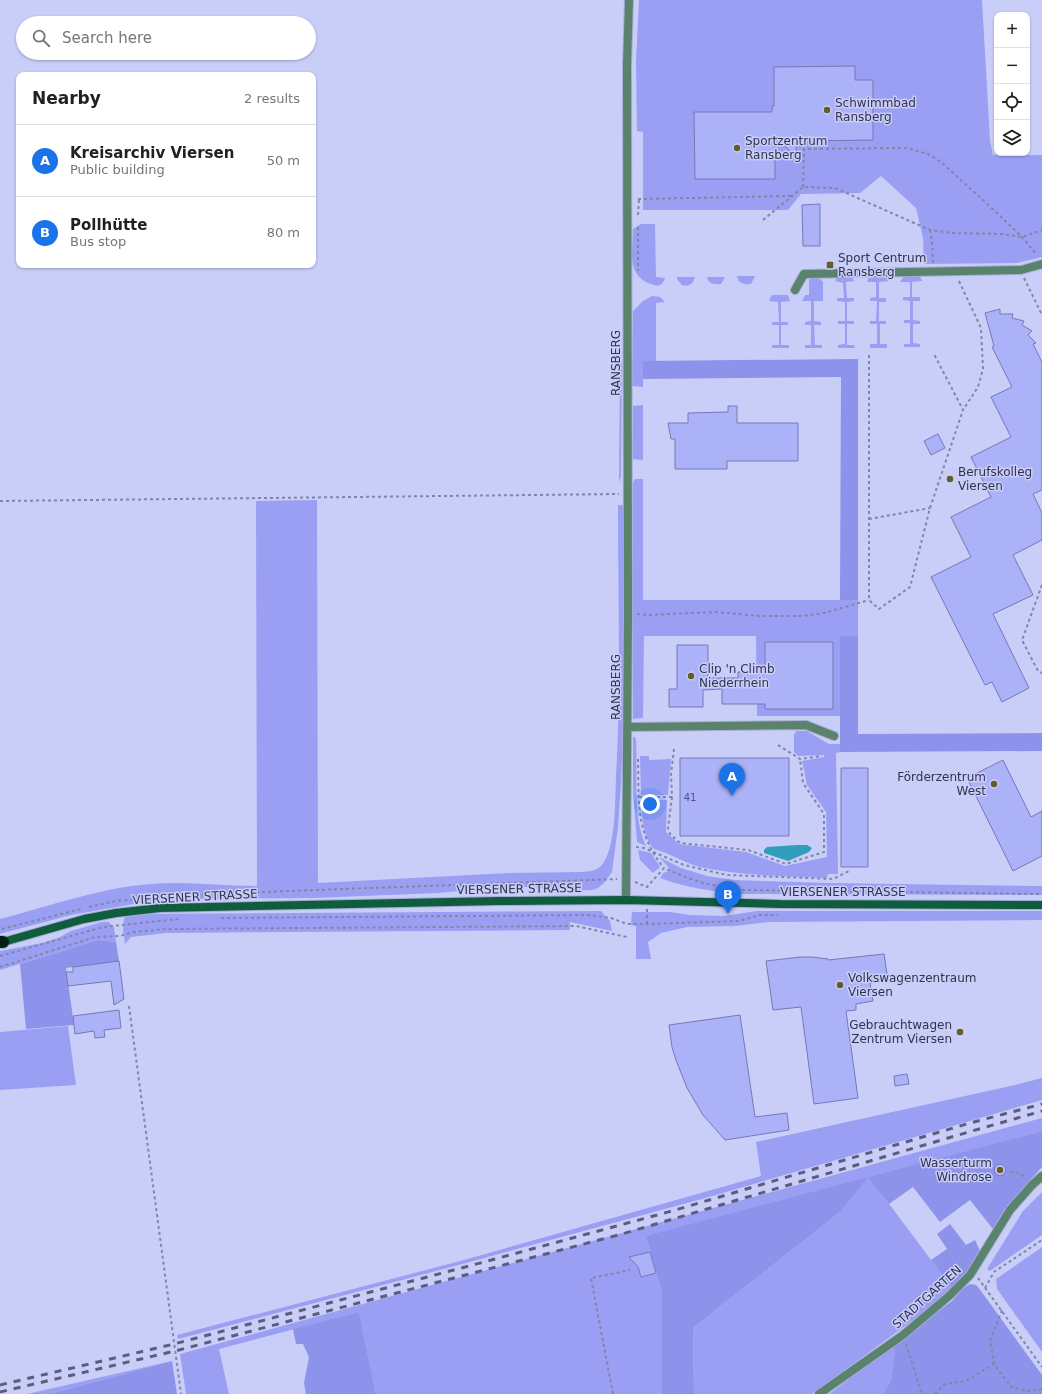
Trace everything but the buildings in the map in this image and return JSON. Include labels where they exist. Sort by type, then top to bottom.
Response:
[{"type":"main road","name":"VIERSENER STRASSE","points":[[1,942],[84,919],[116,913],[160,908],[492,901],[626,900],[780,904],[1042,905]]},
{"type":"street","name":"RANSBERG","points":[[626,900],[628,726],[627,65],[629,0]]},
{"type":"street","points":[[795,290],[804,274],[1021,270],[1042,264]]},
{"type":"street","name":"RANSBERG","points":[[628,726],[806,725],[834,736]]},
{"type":"street","name":"STADTGARTEN","points":[[819,1394],[903,1335],[949,1296],[970,1275],[1010,1210],[1042,1176]]},
{"type":"path","points":[[803,187],[804,149],[908,148],[928,154],[941,162],[1022,237],[1042,260]]},
{"type":"path","points":[[763,220],[803,187],[835,188],[930,230],[951,233],[1003,234],[1022,237],[1042,230]]},
{"type":"path","points":[[628,200],[792,196]]},
{"type":"path","points":[[638,278],[639,199]]},
{"type":"path","points":[[930,230],[934,271]]},
{"type":"path","points":[[1021,270],[1042,315]]},
{"type":"path","points":[[869,355],[869,600],[879,610],[910,587],[930,508],[963,410],[978,388],[983,369],[981,328],[955,271]]},
{"type":"path","points":[[934,354],[963,410]]},
{"type":"path","points":[[0,500],[628,494]]},
{"type":"path","points":[[869,519],[930,508]]},
{"type":"path","points":[[1042,585],[1022,640],[1038,671],[1042,673]]},
{"type":"path","points":[[628,613],[646,615],[715,612],[760,616],[798,616],[824,614],[869,600]]},
{"type":"path","points":[[778,745],[800,759],[822,756]]},
{"type":"path","points":[[674,749],[671,774],[672,797],[668,828],[670,834],[680,843],[748,850],[786,864],[824,852],[824,814],[803,782],[800,759]]},
{"type":"path","points":[[638,756],[639,797],[642,825],[646,840],[652,852],[664,868]]},
{"type":"path","points":[[639,797],[672,797]]},
{"type":"path","points":[[627,845],[644,848],[684,865],[727,875],[833,879],[850,870]]},
{"type":"path","points":[[217,918],[588,915],[611,918],[627,924],[647,924],[739,921],[760,915],[780,915]]},
{"type":"path","points":[[0,956],[103,927],[179,918]]},
{"type":"path","points":[[0,967],[95,937],[120,936],[134,932],[166,929],[576,926],[626,937]]},
{"type":"path","points":[[128,1006],[181,1394]]},
{"type":"path","points":[[985,1288],[994,1272],[1042,1240]]},
{"type":"path","points":[[613,1394],[591,1278],[630,1270]]},
{"type":"path","points":[[980,1278],[985,1288],[1042,1367]]},
{"type":"path","points":[[1002,1310],[990,1341],[994,1364],[1012,1387],[1028,1391],[1042,1389]]},
{"type":"path","points":[[903,1335],[922,1394]]},
{"type":"path","points":[[934,1394],[945,1384],[966,1381],[994,1364]]},
{"type":"shaded area","points":[[639,0],[982,0],[990,140],[993,155],[1042,155],[1042,257],[1017,263],[924,264],[923,238],[916,208],[881,176],[860,193],[801,194],[788,210],[643,210],[643,132],[637,131],[636,61]]},
{"type":"shaded area","points":[[641,224],[655,224],[656,277],[665,278],[660,285],[656,286],[645,281],[638,276],[635,270],[632,255],[633,229]]},
{"type":"shaded area","points":[[906,275],[918,276],[922,281],[912,282],[912,297],[920,297],[920,301],[913,301],[913,320],[920,321],[920,324],[913,324],[913,343],[920,344],[920,347],[904,347],[904,344],[910,344],[910,323],[904,323],[904,320],[910,320],[910,301],[903,300],[903,297],[910,297],[910,282],[900,282]]},
{"type":"shaded area","points":[[737,276],[755,276],[751,284],[744,284],[740,282]]},
{"type":"shaded area","points":[[838,276],[850,276],[855,281],[846,282],[847,298],[854,298],[854,301],[847,302],[847,321],[854,321],[854,324],[847,324],[847,345],[854,345],[855,348],[838,348],[838,345],[845,344],[845,324],[838,324],[838,321],[845,321],[845,302],[837,301],[837,298],[844,298],[843,283],[835,281]]},
{"type":"shaded area","points":[[869,276],[884,276],[889,281],[879,282],[879,298],[886,298],[886,302],[879,302],[879,321],[886,321],[886,324],[880,324],[880,344],[887,344],[887,348],[870,348],[870,344],[877,344],[877,324],[870,324],[870,321],[876,321],[877,301],[870,301],[870,298],[876,297],[876,282],[867,282]]},
{"type":"shaded area","points":[[677,277],[695,277],[692,283],[687,286],[682,285],[677,279]]},
{"type":"shaded area","points":[[707,277],[725,277],[721,284],[712,284]]},
{"type":"shaded area","points":[[809,277],[818,277],[823,282],[823,301],[814,301],[814,321],[821,322],[821,325],[814,325],[815,345],[822,345],[822,348],[805,348],[805,345],[811,345],[811,325],[805,325],[805,322],[811,321],[811,301],[802,301],[805,295],[809,295]]},
{"type":"shaded area","points":[[772,295],[788,295],[790,301],[781,302],[781,322],[788,322],[788,325],[781,325],[781,345],[789,345],[789,348],[772,348],[772,345],[779,345],[779,325],[772,325],[772,322],[779,322],[778,302],[769,301]]},
{"type":"shaded area","points":[[652,296],[660,297],[665,302],[656,303],[656,361],[643,361],[643,387],[632,386],[633,311],[643,301]]},
{"type":"shaded area","points":[[858,359],[858,600],[840,600],[841,377],[643,379],[643,361]]},
{"type":"shaded area","points":[[620,363],[622,363],[621,476],[619,483]]},
{"type":"shaded area","points":[[643,405],[643,460],[633,459],[633,406]]},
{"type":"shaded area","points":[[635,479],[643,479],[643,600],[858,600],[858,636],[840,636],[840,716],[757,716],[756,636],[644,636],[643,718],[633,719],[633,483]]},
{"type":"shaded area","points":[[317,500],[318,883],[508,873],[583,872],[594,870],[602,865],[612,840],[615,807],[619,674],[618,505],[623,505],[623,734],[621,784],[618,827],[612,872],[605,882],[598,888],[592,890],[566,891],[533,887],[503,887],[438,893],[313,898],[187,899],[145,902],[71,915],[0,934],[0,919],[112,889],[164,883],[257,886],[256,501]]},
{"type":"shaded area","points":[[840,636],[858,636],[858,734],[1042,733],[1042,751],[840,752]]},
{"type":"shaded area","points":[[796,731],[807,731],[829,744],[840,744],[840,752],[836,753],[838,874],[828,874],[827,878],[764,875],[716,870],[694,865],[654,849],[645,833],[641,800],[667,800],[666,832],[679,844],[746,852],[785,866],[827,857],[826,812],[807,785],[802,761],[824,757],[824,755],[798,756],[794,752],[794,735]]},
{"type":"shaded area","points":[[633,737],[635,737],[636,740],[637,808],[642,835],[646,846],[637,842],[633,794]]},
{"type":"shaded area","points":[[640,756],[649,756],[649,760],[671,759],[668,795],[641,795]]},
{"type":"shaded area","points":[[807,845],[812,848],[809,852],[788,861],[764,853],[764,850],[767,847]]},
{"type":"shaded area","points":[[638,850],[651,853],[660,867],[653,873],[640,860]]},
{"type":"shaded area","points":[[659,857],[681,868],[707,876],[734,880],[1042,886],[1042,895],[740,894],[690,887],[660,878],[663,873],[669,871],[670,869]]},
{"type":"shaded area","points":[[601,911],[610,921],[612,931],[570,922],[570,930],[166,933],[131,937],[125,944],[123,930],[124,918],[130,915],[139,914]]},
{"type":"shaded area","points":[[757,911],[1042,911],[1042,920],[769,922],[735,926],[687,927],[661,933],[648,942],[651,959],[636,959],[636,926],[631,925],[632,912],[670,912],[690,915],[724,916]]},
{"type":"shaded area","points":[[102,922],[109,922],[114,928],[116,942],[98,940],[0,970],[0,951],[42,943],[58,938],[71,931]]},
{"type":"shaded area","points":[[98,940],[116,942],[119,961],[66,968],[74,1025],[26,1029],[20,964]]},
{"type":"shaded area","points":[[68,1026],[76,1085],[0,1090],[0,1032]]},
{"type":"shaded area","points":[[1042,1078],[1042,1100],[702,1199],[178,1339],[177,1335],[464,1260],[761,1176],[756,1142]]},
{"type":"shaded area","points":[[1042,1118],[1042,1131],[869,1177],[952,1288],[920,1315],[812,1394],[694,1394],[693,1328],[840,1212],[646,1236],[662,1293],[662,1394],[376,1394],[359,1312],[219,1349],[229,1394],[186,1394],[180,1354]]},
{"type":"shaded area","points":[[1042,1131],[1042,1167],[1006,1208],[993,1229],[970,1200],[940,1222],[913,1187],[889,1204],[868,1177]]},
{"type":"shaded area","points":[[868,1177],[840,1212],[693,1328],[694,1394],[662,1394],[662,1293],[646,1236]]},
{"type":"shaded area","points":[[1042,1192],[1042,1235],[990,1271],[987,1269],[1023,1211]]},
{"type":"shaded area","points":[[950,1224],[966,1245],[975,1240],[980,1251],[967,1273],[952,1288],[931,1260],[947,1249],[937,1234]]},
{"type":"shaded area","points":[[1042,1247],[1042,1352],[997,1289],[996,1279]]},
{"type":"shaded area","points":[[970,1284],[978,1287],[1042,1375],[1042,1394],[883,1394],[891,1380],[895,1351],[892,1346],[952,1301],[962,1289]]},
{"type":"shaded area","points":[[359,1312],[376,1394],[306,1394],[304,1383],[309,1357],[303,1344],[296,1344],[293,1329]]},
{"type":"shaded area","points":[[892,1346],[895,1351],[891,1380],[883,1394],[829,1394]]},
{"type":"shaded area","points":[[172,1361],[50,1394],[27,1394]]},
{"type":"shaded area","points":[[172,1361],[177,1394],[50,1394]]},
{"type":"railway","points":[[0,1385],[174,1344],[484,1262],[672,1211],[970,1123],[1042,1104]]},
{"type":"railway","points":[[0,1392],[175,1351],[622,1234],[1042,1111]]},
{"type":"place","name":"Schwimmbad Ransberg","points":[[827,110]]},
{"type":"place","name":"Sportzentrum Ransberg","points":[[737,148]]},
{"type":"place","name":"Sport Centrum Ransberg","points":[[830,265]]},
{"type":"place","name":"Berufskolleg Viersen","points":[[950,479]]},
{"type":"place","name":"Clip 'n Climb Niederrhein","points":[[691,676]]},
{"type":"place","name":"Förderzentrum West","points":[[994,784]]},
{"type":"place","name":"Kreisarchiv Viersen","points":[[732,796]]},
{"type":"place","name":"Pollhütte","points":[[728,914]]},
{"type":"place","name":"Volkswagenzentraum Viersen","points":[[840,985]]},
{"type":"place","name":"Gebrauchtwagen Zentrum Viersen","points":[[960,1032]]},
{"type":"place","name":"Wasserturm Windrose","points":[[1000,1170]]}]
